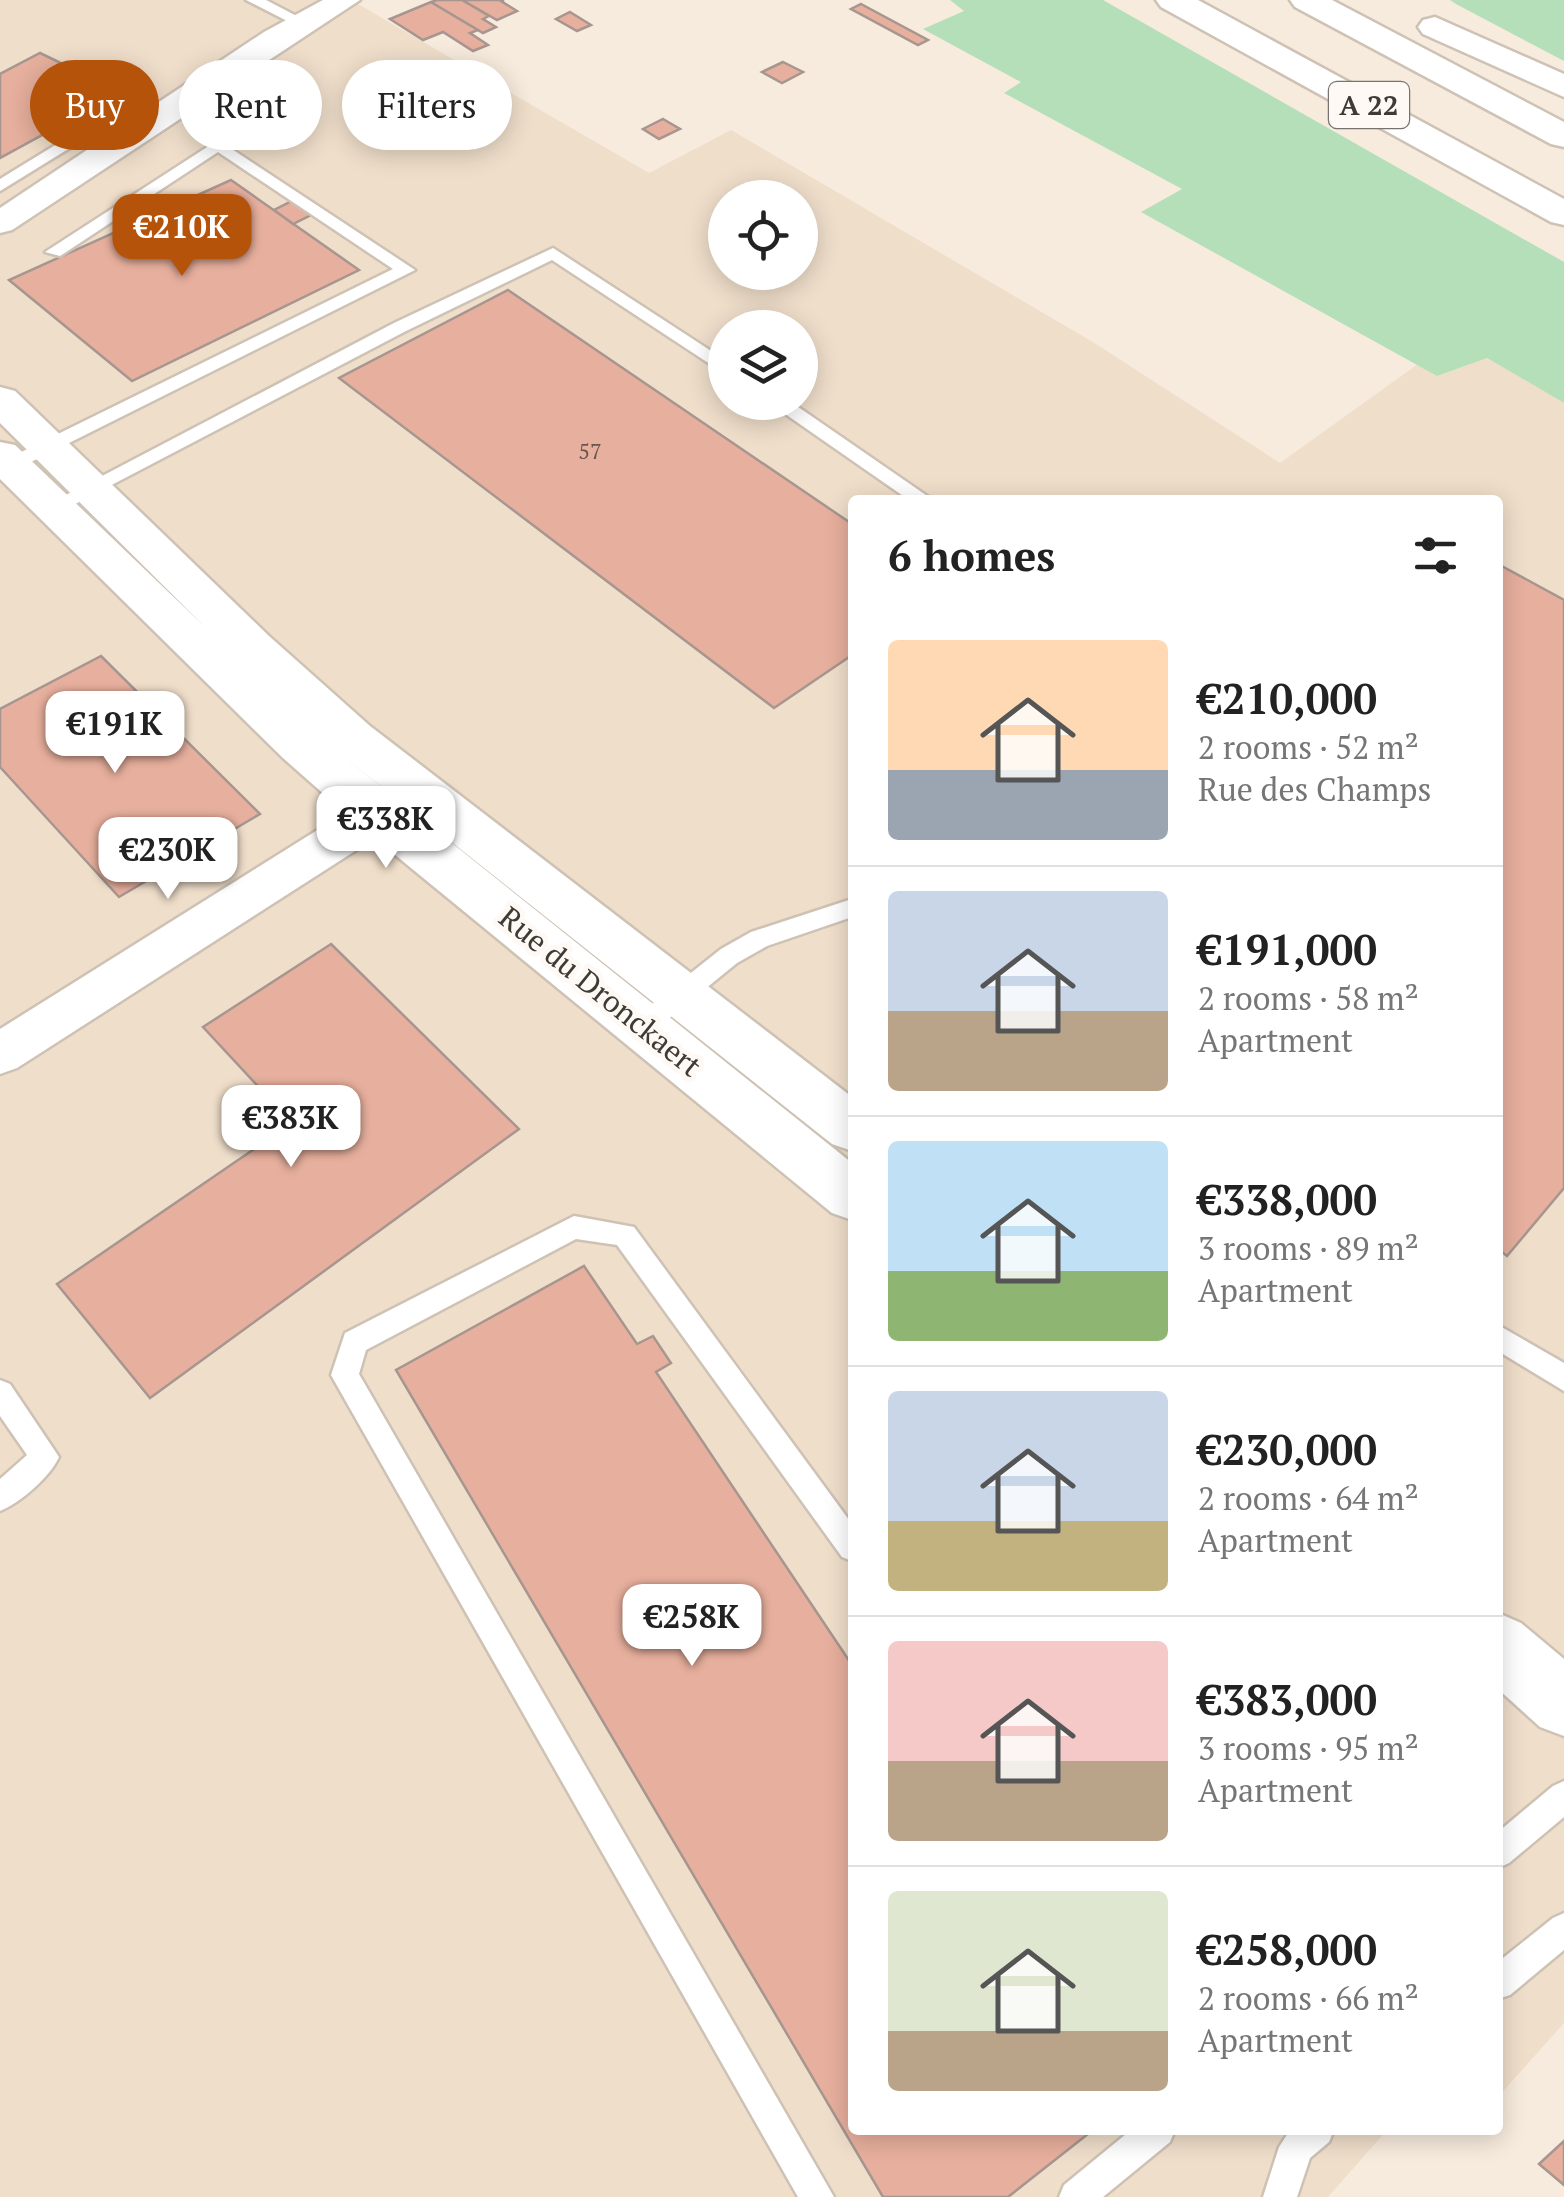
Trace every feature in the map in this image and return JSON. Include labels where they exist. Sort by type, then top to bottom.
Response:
[{"type":"main road","points":[[1142,0],[1349,94]]},
{"type":"main road","name":"A 22","points":[[1173,0],[1564,214]]},
{"type":"main road","name":"A 22","points":[[1307,0],[1564,136]]},
{"type":"main road","points":[[1414,7],[1564,84]]},
{"type":"main road","name":"Rue du Dronckaert","points":[[0,400],[19,455],[253,648],[352,738],[848,1125]]},
{"type":"main road","name":"Rue du Dronckaert","points":[[72,497],[287,734],[378,814],[848,1193]]},
{"type":"main road","points":[[1503,1650],[1564,1704]]},
{"type":"main road","points":[[1503,1689],[1564,1732]]},
{"type":"street","points":[[0,223],[302,23],[346,0]]},
{"type":"street","points":[[0,1054],[378,814]]},
{"type":"lane","points":[[254,0],[302,23]]},
{"type":"lane","points":[[19,455],[406,270],[218,146],[54,252]]},
{"type":"lane","points":[[0,186],[58,150]]},
{"type":"lane","points":[[72,497],[400,327],[553,253],[708,357]]},
{"type":"lane","points":[[804,420],[916,495]]},
{"type":"lane","points":[[642,1026],[729,956],[759,939],[848,909]]},
{"type":"lane","points":[[817,2197],[345,1375],[355,1342],[574,1227],[625,1235],[848,1542]]},
{"type":"lane","points":[[1503,1339],[1564,1378]]},
{"type":"lane","points":[[0,1393],[45,1458],[0,1497]]},
{"type":"lane","points":[[1503,1848],[1564,1797]]},
{"type":"lane","points":[[1503,1979],[1564,1929]]},
{"type":"lane","points":[[1076,2197],[1152,2135]]},
{"type":"lane","points":[[1280,2197],[1296,2147],[1311,2135]]},
{"type":"shaded area","points":[[0,0],[351,0],[454,60],[342,60],[342,150],[512,150],[512,93],[649,173],[731,130],[816,180],[708,180],[708,290],[818,290],[818,181],[1096,344],[1280,463],[1418,364],[1437,376],[1487,358],[1564,403],[1564,2023],[1503,2091],[1503,495],[848,495],[848,2135],[1383,2135],[1328,2197],[0,2197]]},
{"type":"green space","points":[[950,0],[1103,0],[1564,262],[1564,403],[1487,358],[1437,376],[1141,212],[1182,189],[1004,93],[1021,82],[923,29],[964,11]]},
{"type":"green space","points":[[1450,0],[1564,0],[1564,61],[1456,4]]},
{"type":"building","points":[[462,0],[489,16],[483,19],[496,27],[483,33],[431,2]]},
{"type":"building","points":[[462,0],[504,0],[501,1],[517,11],[497,20]]},
{"type":"building","points":[[431,2],[478,30],[470,33],[488,45],[473,51],[443,32],[423,40],[390,19]]},
{"type":"building","points":[[861,4],[928,40],[918,45],[851,9]]},
{"type":"building","points":[[570,12],[591,25],[577,31],[556,19]]},
{"type":"building","points":[[40,53],[55,60],[30,60],[30,142],[0,158],[0,74]]},
{"type":"building","points":[[783,62],[803,72],[782,83],[762,72]]},
{"type":"building","points":[[663,119],[680,129],[659,139],[643,129]]},
{"type":"building","points":[[231,180],[359,270],[132,381],[9,280]]},
{"type":"building","points":[[292,201],[311,215],[293,224],[274,210]]},
{"type":"building","points":[[508,290],[848,521],[848,658],[774,708],[339,378]]},
{"type":"building","points":[[1503,567],[1564,600],[1564,1188],[1507,1256],[1503,1253]]},
{"type":"building","points":[[101,656],[260,814],[119,897],[0,767],[0,709]]},
{"type":"building","points":[[331,944],[519,1129],[150,1398],[57,1284],[292,1123],[203,1027]]},
{"type":"building","points":[[584,1266],[637,1344],[653,1336],[671,1363],[656,1372],[848,1659],[848,2135],[1087,2135],[1008,2197],[883,2197],[396,1370]]},
{"type":"building","points":[[1564,2141],[1564,2185],[1539,2164]]}]
